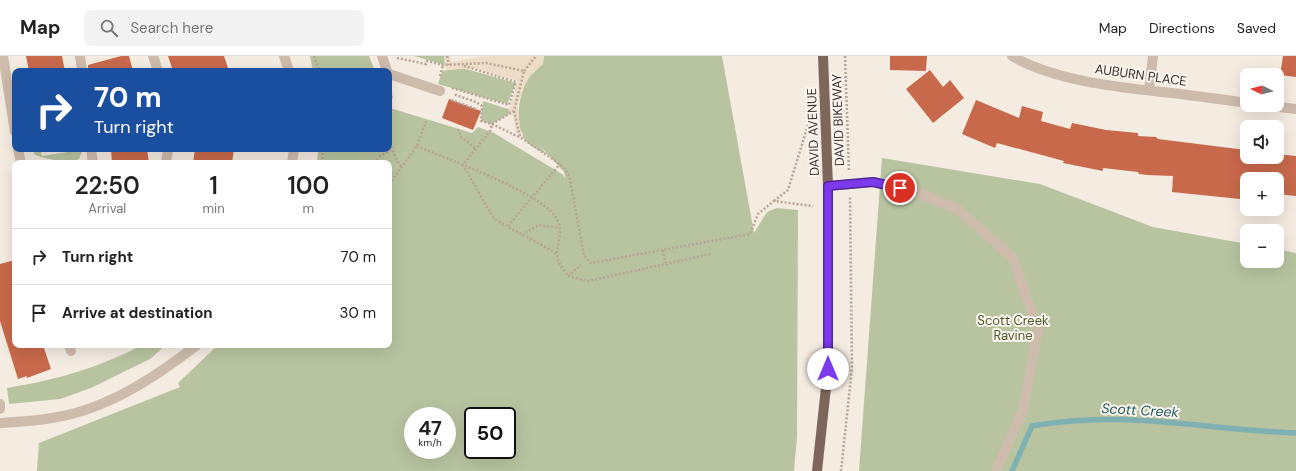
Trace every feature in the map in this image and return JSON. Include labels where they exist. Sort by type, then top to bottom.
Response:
[{"type":"main road","name":"DAVID AVENUE","points":[[817,471],[828,369],[828,186],[823,56]]},
{"type":"street","points":[[3,56],[12,113]]},
{"type":"street","points":[[80,56],[82,68]]},
{"type":"street","points":[[153,56],[157,68]]},
{"type":"street","points":[[284,56],[288,68]]},
{"type":"street","points":[[382,56],[386,68]]},
{"type":"street","name":"AUBURN PLACE","points":[[1012,56],[1024,63],[1077,79],[1240,102]]},
{"type":"street","points":[[1149,90],[1153,56]]},
{"type":"street","points":[[392,75],[438,90]]},
{"type":"street","points":[[1284,108],[1296,109]]},
{"type":"street","points":[[828,186],[873,182],[907,190],[958,209],[1013,258],[1038,330],[1023,410],[996,471]]},
{"type":"street","points":[[0,423],[53,418],[112,400],[170,366],[193,348]]},
{"type":"street","points":[[0,404],[0,409]]},
{"type":"path","points":[[314,56],[318,68]]},
{"type":"path","points":[[395,56],[426,64],[427,61],[443,65],[462,66],[486,63],[524,71]]},
{"type":"path","points":[[447,56],[449,65]]},
{"type":"path","points":[[520,137],[514,111],[524,71],[536,56]]},
{"type":"path","name":"DAVID BIKEWAY","points":[[841,471],[852,368],[850,184],[845,56]]},
{"type":"path","points":[[440,75],[443,65]]},
{"type":"path","points":[[462,66],[516,82],[509,105],[438,84],[438,90],[444,97],[476,109]]},
{"type":"path","points":[[438,90],[476,102],[482,106],[481,121],[492,124],[520,137],[560,164],[566,170],[570,179],[584,247],[584,256],[591,263],[750,234],[758,214],[788,190],[811,113]]},
{"type":"path","points":[[463,165],[490,131],[492,124],[514,111]]},
{"type":"path","points":[[392,180],[417,146],[427,119]]},
{"type":"path","points":[[458,129],[461,137],[476,149]]},
{"type":"path","points":[[417,146],[463,165],[532,197],[556,216],[560,233],[558,260],[568,276],[588,281],[711,254]]},
{"type":"path","points":[[392,149],[401,167]]},
{"type":"path","points":[[377,160],[387,152]]},
{"type":"path","points":[[508,226],[560,164]]},
{"type":"path","points":[[463,165],[494,219],[558,254]]},
{"type":"path","points":[[774,202],[813,206]]},
{"type":"path","points":[[522,235],[539,225],[559,228]]},
{"type":"path","points":[[663,250],[665,263]]},
{"type":"path","points":[[568,276],[580,265]]},
{"type":"green space","points":[[310,56],[369,56],[374,68],[312,68]]},
{"type":"green space","points":[[414,56],[444,56],[445,65]]},
{"type":"green space","points":[[544,56],[722,56],[754,233],[767,212],[777,208],[798,210],[797,437],[794,471],[37,471],[39,443],[180,387],[178,383],[215,348],[392,348],[392,160],[317,160],[318,152],[392,152],[392,109],[472,133],[478,127],[494,133],[562,174],[565,178],[564,172],[539,145],[547,155],[528,143],[522,135],[519,119],[520,101],[525,85],[530,76],[540,66]]},
{"type":"green space","points":[[462,68],[516,83],[507,104],[438,84],[442,71]]},
{"type":"green space","points":[[483,101],[514,111],[492,124],[481,121]]},
{"type":"green space","points":[[34,152],[41,152],[42,156],[67,152],[82,152],[79,159],[74,160],[57,160],[35,155]]},
{"type":"green space","name":"Scott Creek Ravine","points":[[882,158],[1040,184],[1153,227],[1240,243],[1240,268],[1284,268],[1284,250],[1296,253],[1296,471],[859,471]]},
{"type":"green space","points":[[136,348],[163,348],[150,359],[91,388],[60,399],[9,404],[7,388],[75,373]]},
{"type":"shaded area","points":[[444,56],[450,56],[451,62],[484,56],[544,56],[543,64],[529,77],[522,90],[518,106],[520,128],[524,136],[516,133],[513,115],[509,111],[518,81],[475,68],[446,70]]},
{"type":"building","points":[[26,56],[62,56],[64,68],[28,68]]},
{"type":"building","points":[[121,56],[129,56],[132,68],[88,68],[88,65]]},
{"type":"building","points":[[168,56],[224,56],[228,68],[172,68]]},
{"type":"building","points":[[890,56],[927,56],[926,71],[890,70]]},
{"type":"building","points":[[1283,56],[1296,56],[1296,77],[1284,76],[1284,68],[1281,68]]},
{"type":"building","points":[[930,70],[943,87],[950,80],[964,98],[933,123],[906,89]]},
{"type":"building","points":[[449,99],[481,111],[473,130],[442,118]]},
{"type":"building","points":[[976,100],[1019,118],[1022,106],[1043,112],[1041,121],[1070,129],[1072,123],[1106,130],[1138,133],[1138,136],[1156,137],[1158,139],[1240,149],[1240,164],[1284,164],[1284,155],[1296,156],[1296,196],[1284,195],[1284,172],[1240,172],[1240,199],[1172,192],[1173,176],[1147,175],[1139,174],[1138,172],[1103,168],[1103,171],[1063,163],[1064,161],[997,143],[995,148],[962,134]]},
{"type":"building","points":[[111,152],[147,152],[149,160],[112,160]]},
{"type":"building","points":[[195,152],[234,152],[232,160],[193,160]]},
{"type":"building","points":[[12,261],[12,348],[44,348],[51,369],[27,378],[27,376],[18,379],[0,321],[0,264]]},
{"type":"waterway","name":"Scott Creek","points":[[1012,471],[1032,426],[1066,421],[1132,420],[1296,433]]},
{"type":"route","points":[[828,369],[828,186],[873,182],[900,188]]}]
